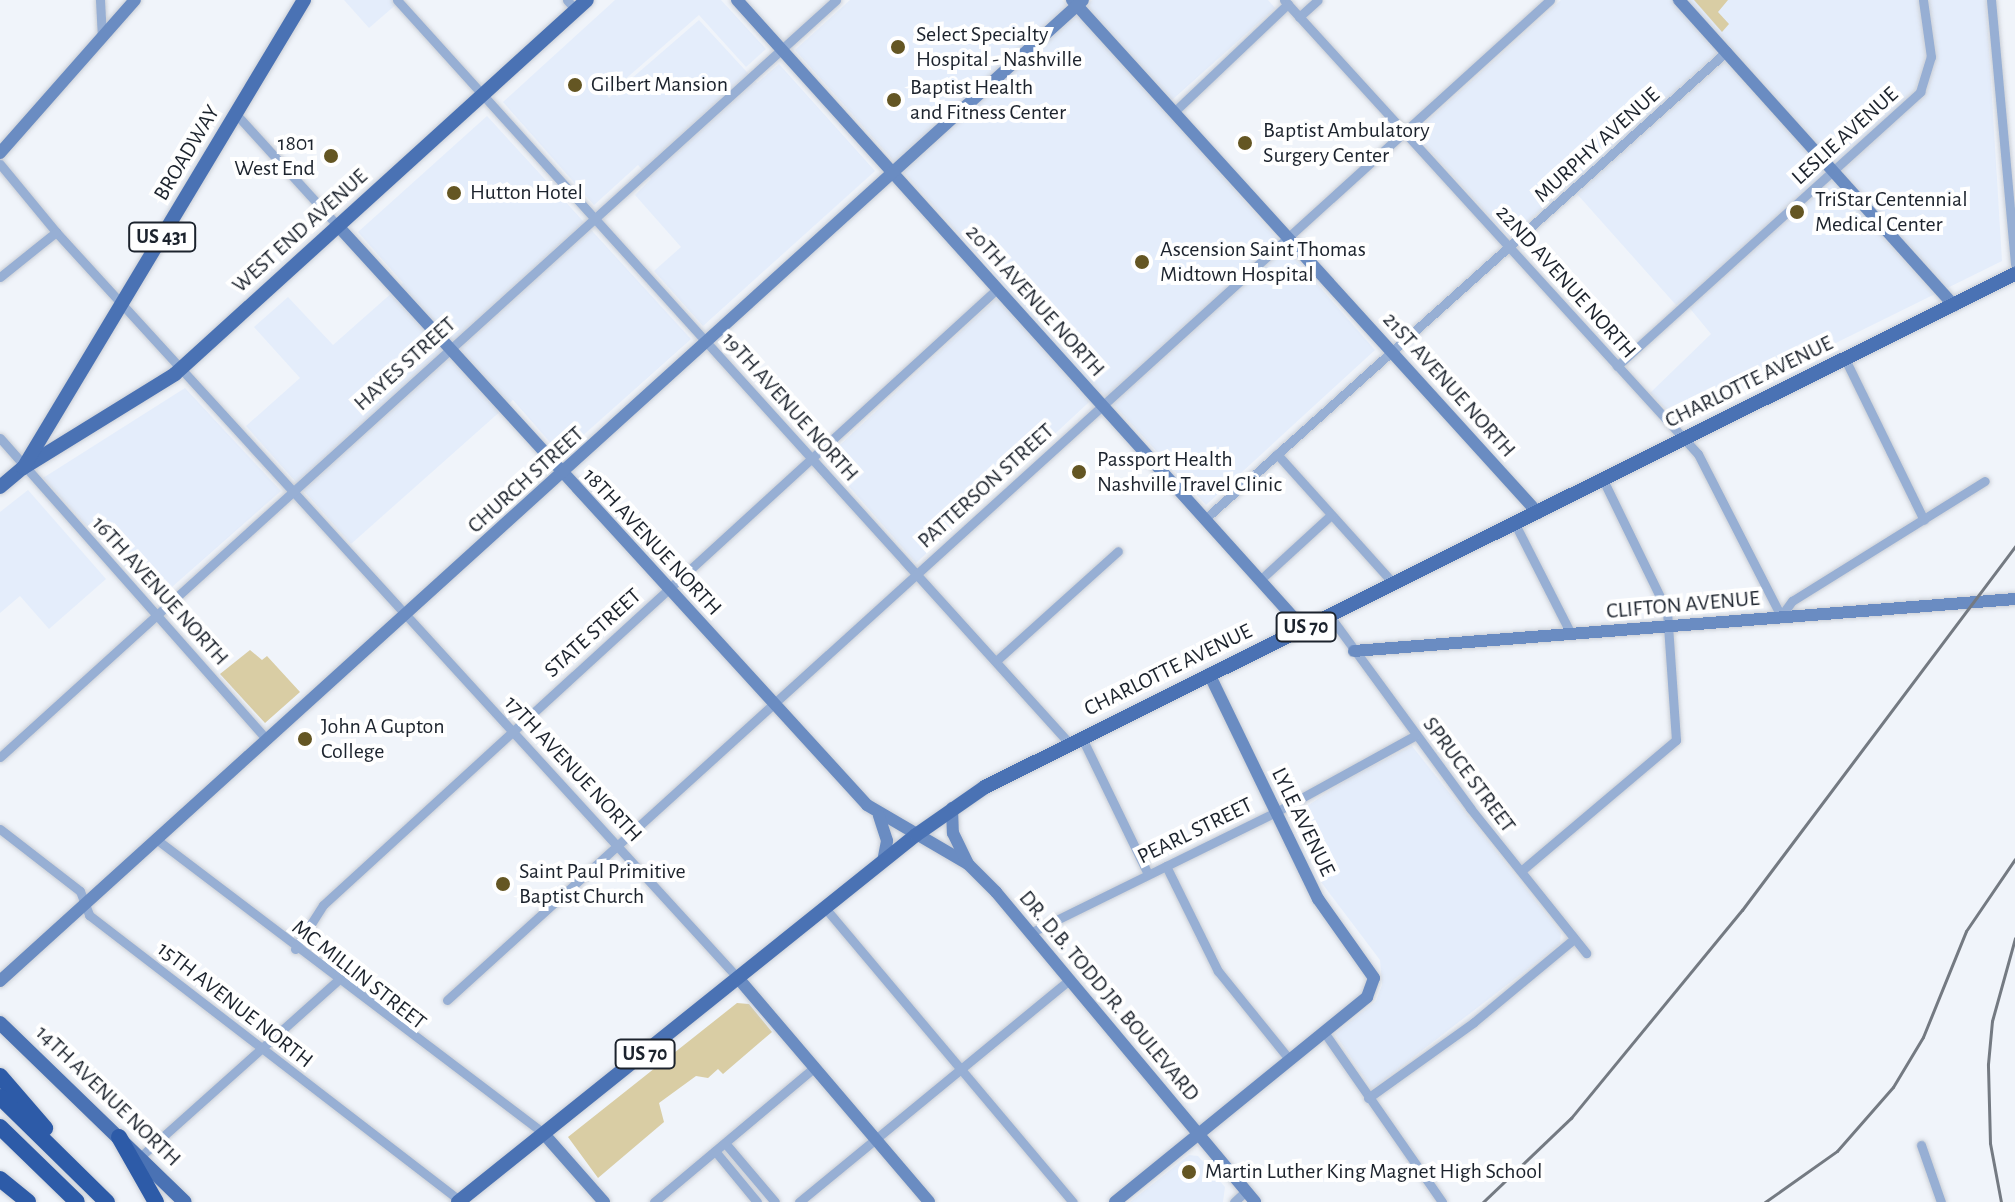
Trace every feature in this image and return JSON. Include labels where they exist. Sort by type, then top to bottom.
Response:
[{"type":"highway","points":[[0,1076],[68,1162]]},
{"type":"highway","points":[[0,1097],[107,1202]]},
{"type":"highway","points":[[0,1127],[77,1202]]},
{"type":"highway","points":[[0,1137],[43,1168]]},
{"type":"highway","points":[[119,1137],[156,1202]]},
{"type":"highway","points":[[0,1179],[28,1202]]},
{"type":"main road","points":[[0,153],[135,0]]},
{"type":"main road","name":"BROADWAY","points":[[0,487],[23,468],[304,0]]},
{"type":"main road","name":"20TH AVENUE NORTH","points":[[737,0],[1303,628]]},
{"type":"main road","points":[[1679,0],[1835,169],[1954,305]]},
{"type":"main road","name":"21ST AVENUE NORTH","points":[[1077,2],[1538,513]]},
{"type":"main road","name":"CHURCH STREET","points":[[0,981],[405,617],[1077,2]]},
{"type":"main road","name":"WEST END AVENUE","points":[[23,468],[181,368],[482,97],[577,3]]},
{"type":"main road","name":"18TH AVENUE NORTH","points":[[338,226],[562,474],[879,816],[916,835]]},
{"type":"main road","name":"CHARLOTTE AVENUE","points":[[459,1201],[952,808],[1075,740],[2015,274]]},
{"type":"main road","name":"CLIFTON AVENUE","points":[[1354,651],[2015,599]]},
{"type":"main road","name":"LYLE AVENUE","points":[[1209,674],[1328,916],[1367,962],[1374,978],[1367,997],[1324,1032]]},
{"type":"main road","points":[[952,808],[953,833],[968,864]]},
{"type":"main road","points":[[879,816],[887,841],[883,864]]},
{"type":"main road","name":"DR. D.B. TODD JR. BOULEVARD","points":[[916,835],[968,864],[1030,933],[1250,1197]]},
{"type":"main road","name":"17TH AVENUE NORTH","points":[[738,978],[929,1202]]},
{"type":"main road","name":"14TH AVENUE NORTH","points":[[0,1023],[185,1202]]},
{"type":"main road","points":[[1115,1202],[1324,1032]]},
{"type":"main road","points":[[544,1134],[604,1202]]},
{"type":"street","points":[[100,0],[102,35]]},
{"type":"street","name":"19TH AVENUE NORTH","points":[[397,0],[916,574],[996,661],[1075,740],[1148,874]]},
{"type":"street","name":"HAYES STREET","points":[[0,757],[836,0]]},
{"type":"street","points":[[1299,17],[1318,0]]},
{"type":"street","name":"PATTERSON STREET","points":[[447,1000],[1550,0]]},
{"type":"street","name":"LESLIE AVENUE","points":[[1617,366],[1925,85],[1931,57],[1923,0]]},
{"type":"street","points":[[1991,0],[2015,264]]},
{"type":"street","points":[[1174,112],[1286,2]]},
{"type":"street","name":"22ND AVENUE NORTH","points":[[1286,2],[1698,454],[1781,616]]},
{"type":"street","name":"MURPHY AVENUE","points":[[1205,519],[1511,248],[1727,51]]},
{"type":"street","points":[[236,114],[338,226]]},
{"type":"street","name":"17TH AVENUE NORTH","points":[[0,164],[56,232],[405,617],[738,978]]},
{"type":"street","points":[[0,277],[56,232]]},
{"type":"street","name":"STATE STREET","points":[[295,949],[323,905],[997,289]]},
{"type":"street","points":[[1845,359],[1924,520]]},
{"type":"street","name":"16TH AVENUE NORTH","points":[[0,438],[23,468],[267,740]]},
{"type":"street","points":[[1277,454],[1393,583]]},
{"type":"street","points":[[1521,871],[1674,746],[1666,607],[1603,480]]},
{"type":"street","points":[[1781,616],[1792,601],[1985,481]]},
{"type":"street","points":[[1260,580],[1331,515]]},
{"type":"street","points":[[1515,524],[1571,634]]},
{"type":"street","points":[[996,661],[1118,551]]},
{"type":"street","name":"SPRUCE STREET","points":[[1329,615],[1416,735],[1586,953]]},
{"type":"street","name":"PEARL STREET","points":[[1030,933],[1276,812],[1416,735]]},
{"type":"street","name":"15TH AVENUE NORTH","points":[[0,829],[80,891],[89,915],[459,1201]]},
{"type":"street","name":"MC MILLIN STREET","points":[[156,839],[337,981],[544,1134]]},
{"type":"street","points":[[1166,866],[1218,971],[1289,1059]]},
{"type":"street","points":[[826,909],[1073,1202]]},
{"type":"street","points":[[1368,1098],[1474,1022],[1574,939]]},
{"type":"street","points":[[799,1202],[1069,980]]},
{"type":"street","points":[[140,1157],[337,981]]},
{"type":"street","points":[[1324,1032],[1442,1202]]},
{"type":"street","points":[[654,1202],[815,1067]]},
{"type":"street","points":[[725,1143],[775,1202]]},
{"type":"street","points":[[1921,1145],[1941,1202]]},
{"type":"street","points":[[715,1151],[757,1202]]},
{"type":"street","points":[[1234,1202],[1250,1197]]},
{"type":"shaded area","points":[[344,0],[397,0],[399,2],[369,28]]},
{"type":"shaded area","points":[[615,0],[721,0],[766,49],[746,67],[699,15],[607,95],[609,98],[699,20],[757,83],[779,64],[875,171],[703,326],[654,271],[681,247],[635,195],[651,179],[638,165],[594,205],[503,102]]},
{"type":"shaded area","name":"Ascension Saint Thomas Midtown Hospital","points":[[850,0],[1062,0],[1078,17],[1092,0],[1268,0],[1275,8],[1163,108],[1375,350],[1206,505],[1101,391],[916,563],[825,459],[1007,288],[795,50]]},
{"type":"shaded area","name":"TriStar Centennial Medical Center","points":[[1561,0],[1986,0],[2002,261],[1678,421],[1650,393],[1711,334],[1683,300],[1676,305],[1569,185],[1509,238],[1414,133]]},
{"type":"shaded area","points":[[1694,0],[1728,0],[1718,12],[1729,24],[1722,32]]},
{"type":"shaded area","points":[[487,116],[691,339],[561,455],[513,400],[351,544],[246,426],[300,378],[254,327],[288,297],[333,345],[403,283],[358,232]]},
{"type":"shaded area","points":[[185,388],[281,491],[156,601],[43,478]]},
{"type":"shaded area","points":[[28,490],[106,579],[49,629],[20,596],[0,613],[0,512]]},
{"type":"shaded area","points":[[250,650],[262,660],[267,656],[300,692],[265,723],[220,674]]},
{"type":"shaded area","points":[[1412,746],[1561,933],[1560,944],[1372,1089],[1335,1034],[1376,1001],[1382,985],[1380,960],[1321,882],[1291,817],[1350,777]]},
{"type":"shaded area","points":[[737,1003],[749,1004],[772,1032],[723,1074],[718,1069],[708,1078],[696,1076],[659,1103],[664,1122],[598,1178],[568,1137]]},
{"type":"shaded area","name":"Martin Luther King Magnet High School","points":[[1189,1155],[1198,1156],[1225,1187],[1223,1202],[1130,1202]]},
{"type":"railway","points":[[1483,1202],[1571,1118],[1742,910],[2015,546]]},
{"type":"railway","points":[[1765,1202],[1837,1151],[1893,1087],[1923,1037],[1966,931],[2015,859]]},
{"type":"railway","points":[[2001,1202],[1990,1143],[1988,1064],[1992,1021],[2015,938]]},
{"type":"place","name":"Select Specialty Hospital - Nashville","points":[[898,47]]},
{"type":"place","name":"Gilbert Mansion","points":[[575,85]]},
{"type":"place","name":"Baptist Health and Fitness Center","points":[[894,100]]},
{"type":"place","name":"Baptist Ambulatory Surgery Center","points":[[1245,143]]},
{"type":"place","name":"1801 West End","points":[[331,156]]},
{"type":"place","name":"Hutton Hotel","points":[[454,193]]},
{"type":"place","name":"TriStar Centennial Medical Center","points":[[1797,212]]},
{"type":"place","name":"Ascension Saint Thomas Midtown Hospital","points":[[1142,262]]},
{"type":"place","name":"Passport Health Nashville Travel Clinic","points":[[1079,472]]},
{"type":"place","name":"John A Gupton College","points":[[305,739]]},
{"type":"place","name":"Saint Paul Primitive Baptist Church","points":[[503,884]]},
{"type":"place","name":"Martin Luther King Magnet High School","points":[[1189,1172]]}]
